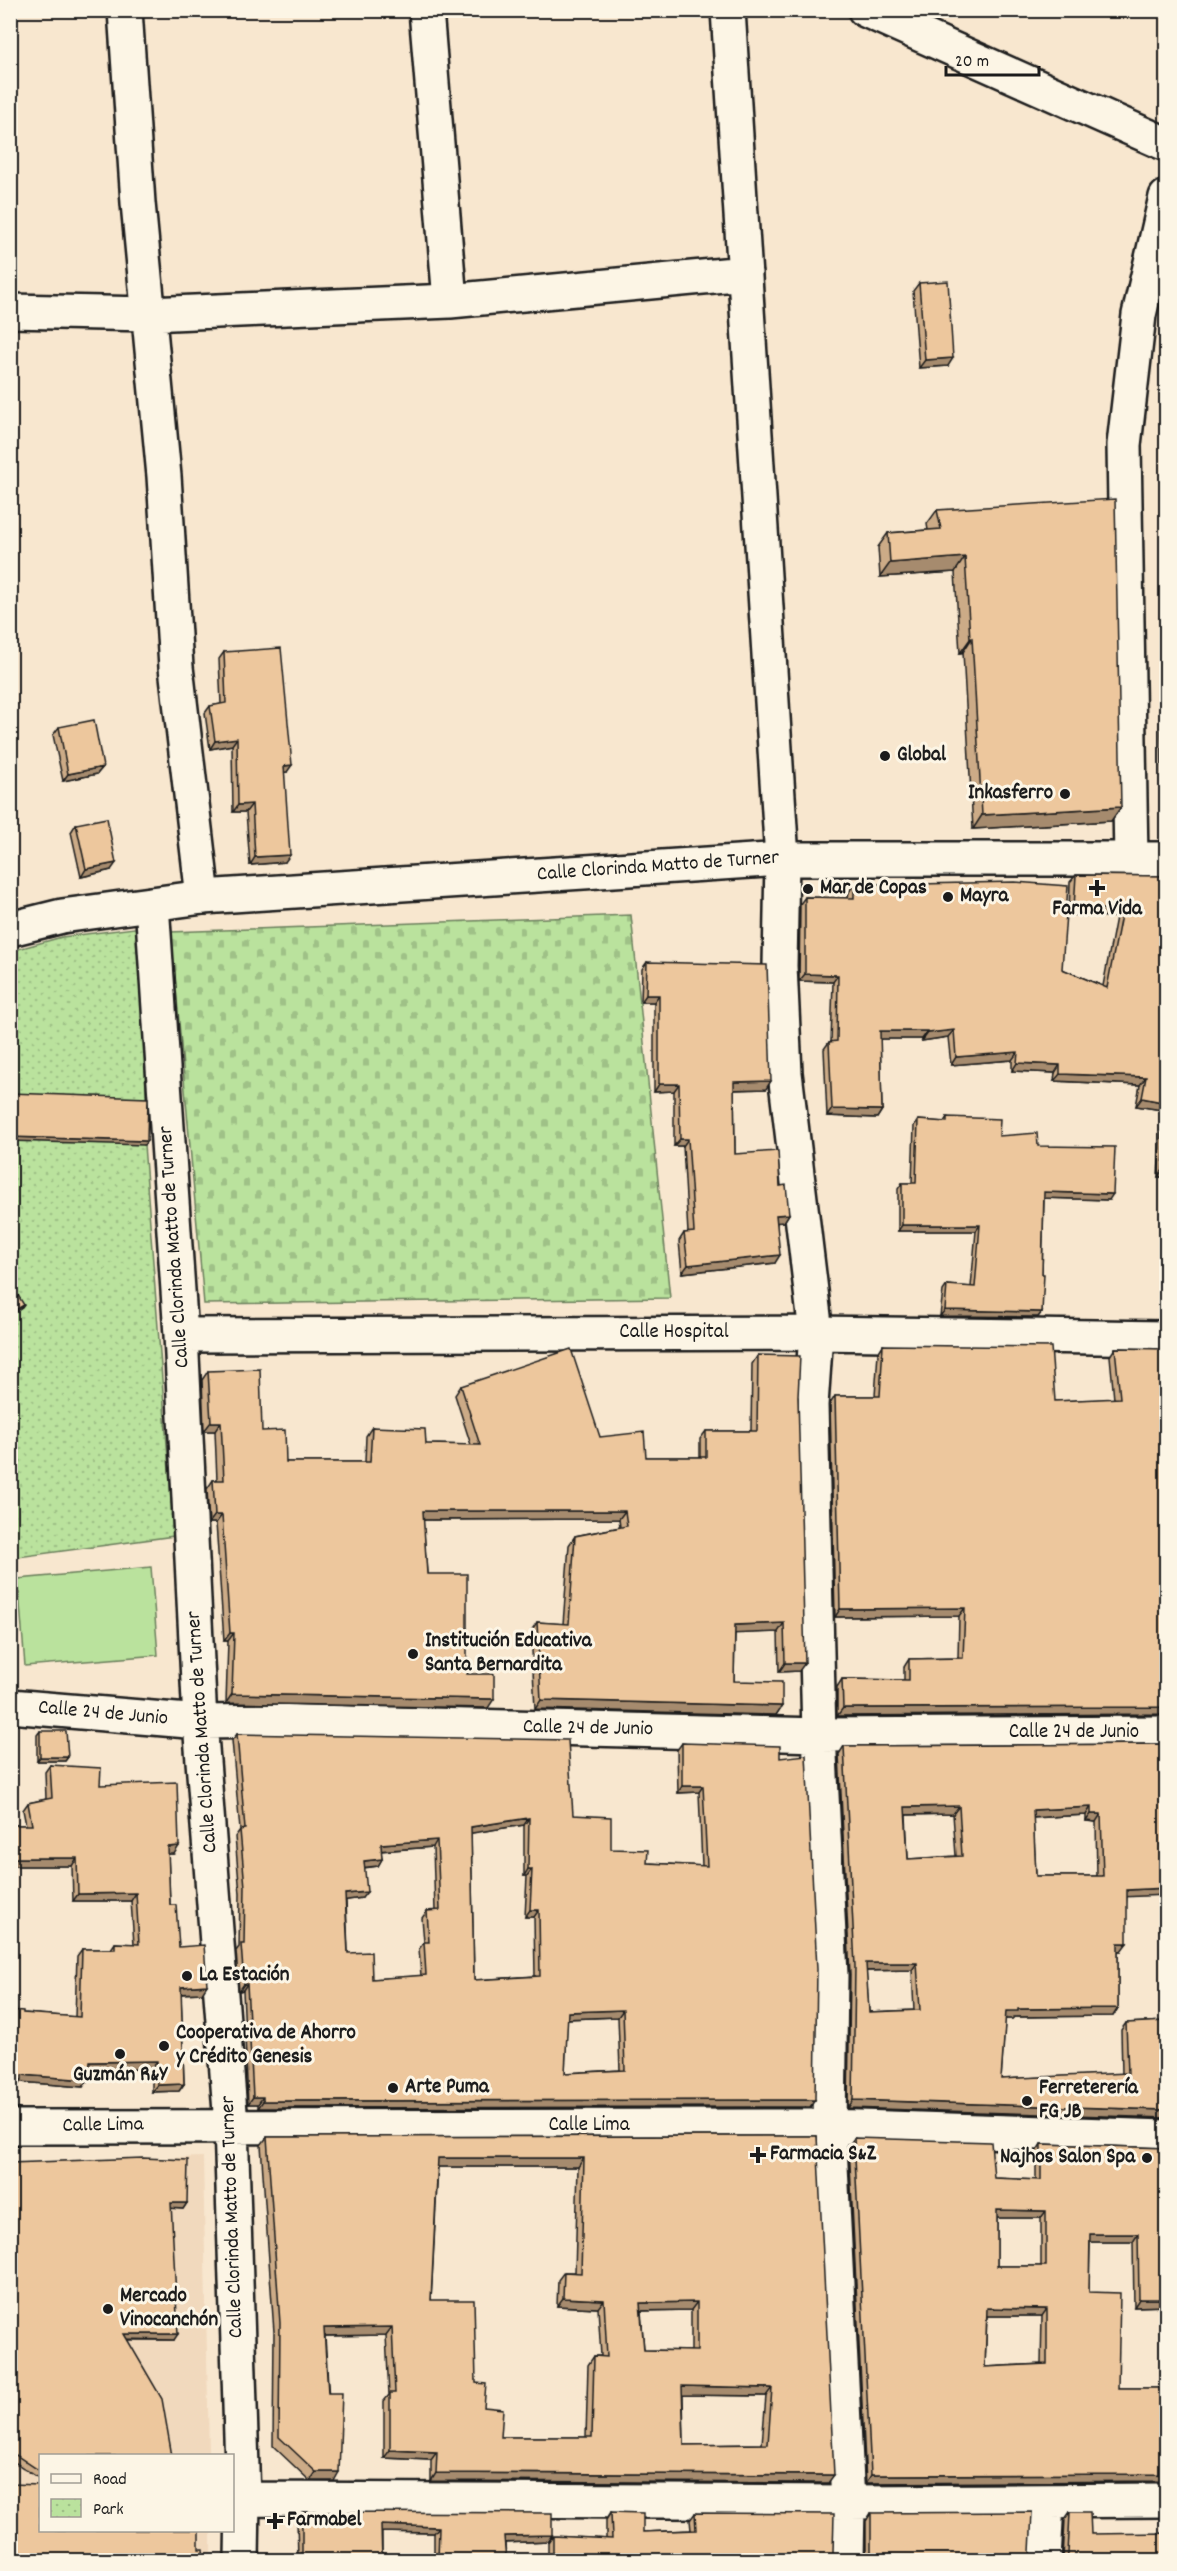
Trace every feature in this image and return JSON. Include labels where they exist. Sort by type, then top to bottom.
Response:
[{"type":"street","points":[[125,10],[164,476],[176,667],[203,897]]},
{"type":"street","points":[[426,10],[450,301]]},
{"type":"street","points":[[728,10],[782,859],[780,966],[785,1072],[816,1333],[811,1405],[819,1735],[831,1975],[829,2126],[848,2502],[847,2560]]},
{"type":"street","points":[[865,10],[1167,144]]},
{"type":"street","points":[[1131,860],[1124,445],[1139,315],[1167,197]]},
{"type":"street","points":[[10,310],[149,314],[450,301],[745,273]]},
{"type":"street","name":"Calle Clorinda Matto de Turner","points":[[10,929],[62,916],[203,897],[782,859],[1167,859]]},
{"type":"street","name":"Calle Clorinda Matto de Turner","points":[[152,904],[181,1335],[200,1722],[231,2125],[243,2499],[242,2560]]},
{"type":"street","name":"Calle Hospital","points":[[181,1335],[816,1333],[1167,1338]]},
{"type":"street","name":"Calle 24 de Junio","points":[[10,1706],[200,1722],[274,1721],[819,1735],[1167,1733]]},
{"type":"street","name":"Calle Lima","points":[[10,2127],[829,2126],[1167,2137]]},
{"type":"street","points":[[243,2499],[848,2502],[1167,2500]]},
{"type":"street","points":[[1044,2560],[1047,2502]]},
{"type":"shaded area","name":"Mercado Vinocanchón","points":[[203,2157],[209,2454],[39,2454],[39,2532],[211,2532],[211,2560],[11,2560],[10,2163]]},
{"type":"green space","points":[[631,915],[670,1298],[204,1304],[171,932]]},
{"type":"green space","points":[[142,927],[146,1101],[144,1145],[174,1536],[11,1558],[11,951],[62,937]]},
{"type":"green space","points":[[151,1567],[158,1655],[25,1666],[18,1579]]},
{"type":"building","points":[[948,281],[953,358],[925,360],[919,283]]},
{"type":"building","points":[[1115,499],[1121,807],[982,815],[965,557],[890,563],[888,533],[941,529],[937,510]]},
{"type":"building","points":[[281,648],[292,765],[284,766],[290,855],[255,857],[252,804],[238,805],[237,738],[215,741],[210,706],[226,703],[224,652]]},
{"type":"building","points":[[94,720],[103,767],[68,774],[59,727]]},
{"type":"building","points":[[107,818],[116,863],[86,869],[76,824]]},
{"type":"building","points":[[1076,875],[1167,876],[1167,1103],[1142,1098],[1146,1077],[1060,1074],[1060,1065],[1017,1063],[1018,1052],[956,1057],[954,1030],[928,1033],[928,1031],[880,1031],[882,1110],[832,1109],[829,1042],[837,1041],[838,975],[805,974],[805,897],[854,898],[854,884],[919,885],[1015,882],[1068,886],[1062,969],[1107,988],[1122,910],[1074,908]]},
{"type":"building","points":[[647,962],[767,965],[771,1081],[734,1082],[735,1154],[778,1151],[780,1186],[786,1185],[789,1214],[776,1215],[780,1255],[688,1265],[684,1233],[694,1232],[688,1139],[680,1139],[679,1084],[659,1084],[659,995],[646,995]]},
{"type":"building","points":[[10,1093],[148,1098],[147,1141],[10,1137]]},
{"type":"building","points":[[1167,1111],[1167,1169],[1163,1169]]},
{"type":"building","points":[[947,1117],[1000,1119],[999,1136],[1037,1133],[1038,1146],[1115,1147],[1113,1194],[1044,1192],[1042,1312],[945,1310],[947,1285],[975,1287],[980,1225],[902,1225],[902,1183],[916,1183],[918,1120],[947,1122]]},
{"type":"building","points":[[10,1286],[13,1287],[24,1305],[10,1313]]},
{"type":"building","points":[[883,1345],[1051,1347],[1055,1401],[1120,1398],[1115,1348],[1167,1349],[1167,1707],[843,1708],[842,1679],[909,1680],[909,1659],[963,1658],[965,1608],[840,1609],[835,1396],[880,1396]]},
{"type":"building","points":[[571,1349],[600,1437],[644,1432],[646,1457],[706,1457],[706,1431],[757,1431],[758,1355],[800,1356],[798,1397],[805,1663],[785,1663],[784,1623],[735,1625],[734,1681],[782,1682],[782,1706],[541,1700],[537,1622],[569,1624],[575,1536],[627,1526],[625,1511],[423,1511],[427,1574],[467,1574],[467,1674],[494,1674],[494,1699],[232,1694],[234,1633],[230,1633],[222,1515],[215,1515],[213,1480],[224,1480],[221,1422],[211,1422],[208,1371],[260,1369],[262,1431],[285,1430],[286,1462],[370,1462],[372,1427],[425,1429],[426,1444],[480,1445],[461,1386]]},
{"type":"building","points":[[40,1731],[66,1731],[68,1757],[40,1757]]},
{"type":"building","points":[[237,1734],[568,1740],[573,1815],[611,1817],[611,1849],[648,1850],[647,1863],[707,1866],[703,1786],[682,1786],[682,1743],[780,1746],[780,1758],[806,1755],[817,1969],[815,2100],[263,2101],[263,2097],[253,2097],[247,1984],[244,1984],[241,1944],[244,1944],[245,1887],[240,1830],[245,1829]],"holes":[[[529,1818],[528,1869],[532,1869],[530,1910],[539,1910],[540,1976],[474,1980],[471,1827]],[[437,1840],[440,1910],[427,1911],[429,1942],[424,1942],[426,1975],[372,1979],[371,1952],[348,1953],[345,1894],[367,1892],[364,1861],[382,1859],[381,1844]],[[623,2010],[625,2070],[565,2073],[568,2012]]]},
{"type":"building","points":[[1167,1744],[1167,1888],[1127,1890],[1127,1943],[1118,1943],[1118,2008],[1006,2011],[1001,2079],[1128,2073],[1126,2023],[1167,2021],[1167,2110],[853,2100],[855,1966],[844,1746]],"holes":[[[959,1806],[962,1856],[908,1859],[905,1807]],[[1091,1807],[1091,1814],[1101,1814],[1103,1876],[1036,1876],[1033,1810]],[[866,1963],[917,1963],[920,2010],[869,2012]]]},
{"type":"building","points":[[50,1765],[101,1768],[100,1785],[177,1782],[179,1846],[168,1847],[170,1905],[176,1905],[179,1947],[204,1945],[207,1985],[181,1987],[184,2084],[158,2085],[157,2061],[90,2062],[88,2080],[22,2075],[22,2080],[10,2080],[10,2010],[80,2017],[82,1949],[115,1949],[115,1943],[139,1944],[136,1893],[78,1894],[77,1858],[10,1858],[10,1825],[32,1825],[28,1803],[52,1798]]},
{"type":"building","points":[[817,2136],[834,2475],[436,2473],[437,2452],[390,2450],[390,2393],[395,2393],[392,2327],[324,2328],[328,2393],[342,2393],[339,2472],[316,2472],[279,2437],[280,2323],[267,2137]],"holes":[[[438,2158],[584,2158],[581,2273],[564,2272],[563,2298],[604,2300],[607,2357],[594,2356],[592,2437],[501,2437],[503,2409],[484,2407],[486,2384],[476,2383],[474,2300],[431,2300]],[[697,2302],[697,2351],[644,2350],[640,2303]],[[682,2386],[772,2388],[768,2444],[684,2445]]]},
{"type":"building","points":[[854,2138],[991,2142],[994,2178],[1041,2180],[1041,2144],[1167,2148],[1167,2299],[1139,2299],[1138,2234],[1090,2234],[1089,2292],[1120,2293],[1118,2388],[1167,2388],[1167,2474],[871,2475]],"holes":[[[997,2210],[1046,2211],[1046,2266],[997,2266]],[[987,2308],[1047,2309],[1047,2364],[985,2367]]]},
{"type":"building","name":"Mercado Vinocanchón","points":[[143,2158],[188,2160],[187,2203],[171,2203],[178,2334],[124,2334],[162,2399],[172,2454],[39,2454],[39,2470],[10,2451],[10,2163]]},
{"type":"building","points":[[10,2484],[39,2485],[39,2532],[199,2532],[199,2549],[203,2549],[204,2560],[10,2560]]},
{"type":"building","points":[[302,2512],[552,2513],[552,2535],[504,2536],[506,2560],[438,2560],[439,2527],[381,2525],[382,2560],[302,2560]]},
{"type":"building","points":[[611,2512],[643,2513],[643,2532],[696,2530],[695,2513],[834,2514],[833,2553],[835,2560],[553,2560],[553,2536],[612,2539]]},
{"type":"building","points":[[1032,2512],[1030,2552],[1032,2560],[869,2560],[871,2513]]},
{"type":"building","points":[[1070,2512],[1090,2512],[1091,2534],[1167,2533],[1167,2560],[1066,2560]]},
{"type":"place","name":"Global","points":[[885,756]]},
{"type":"place","name":"Inkasferro","points":[[1065,794]]},
{"type":"place","name":"Farma Vida","points":[[1097,888]]},
{"type":"place","name":"Mar de Copas","points":[[808,889]]},
{"type":"place","name":"Mayra","points":[[948,897]]},
{"type":"place","name":"Institución Educativa Santa Bernardita","points":[[413,1654]]},
{"type":"place","name":"La Estación","points":[[187,1976]]},
{"type":"place","name":"Cooperativa de Ahorro y Crédito Genesis","points":[[164,2046]]},
{"type":"place","name":"Guzmán R&Y","points":[[120,2054]]},
{"type":"place","name":"Arte Puma","points":[[393,2088]]},
{"type":"place","name":"Ferreterería FG JB","points":[[1027,2101]]},
{"type":"place","name":"Farmacia S&Z","points":[[758,2155]]},
{"type":"place","name":"Najhos Salon Spa","points":[[1147,2158]]},
{"type":"place","name":"Mercado Vinocanchón","points":[[108,2309]]},
{"type":"place","name":"Farmabel","points":[[275,2521]]}]
